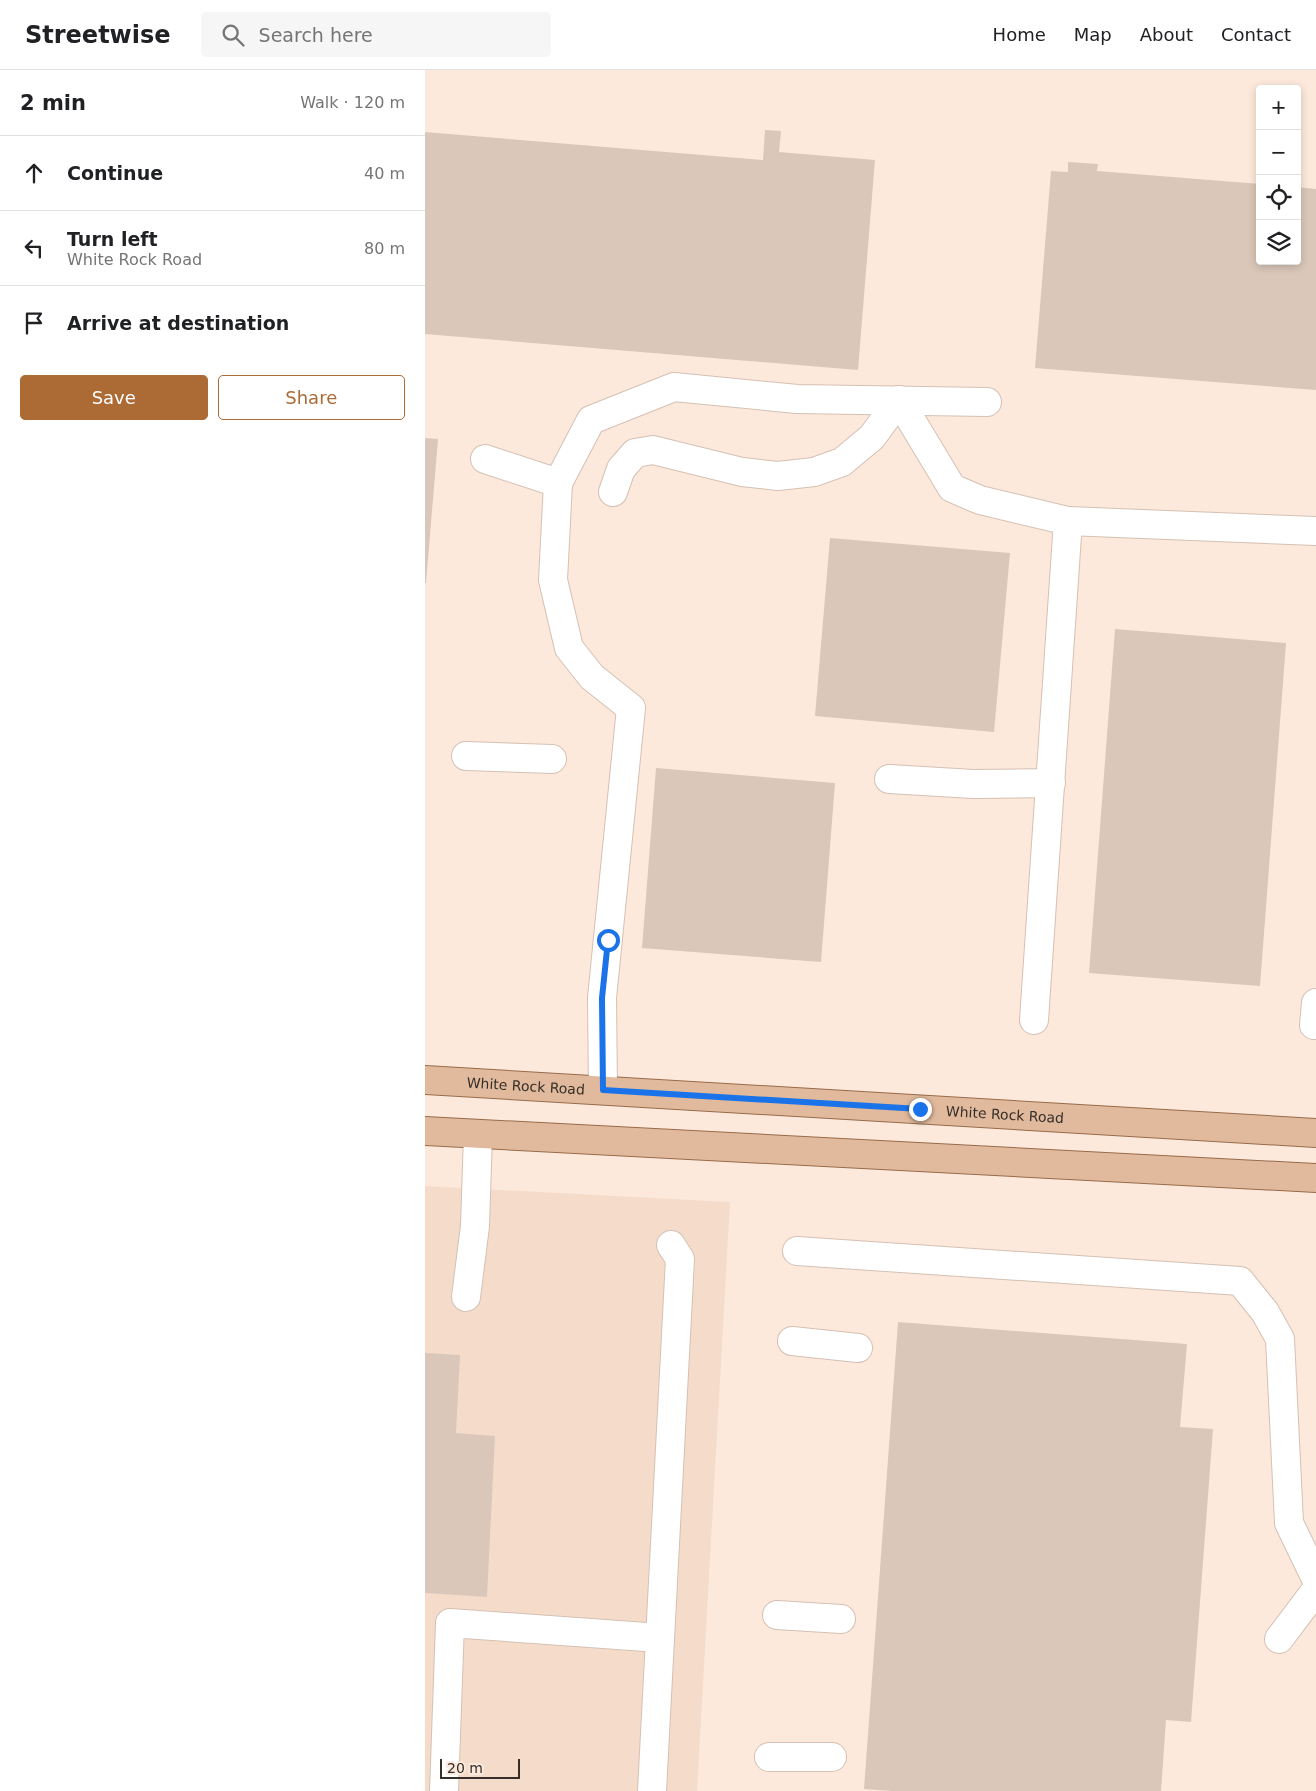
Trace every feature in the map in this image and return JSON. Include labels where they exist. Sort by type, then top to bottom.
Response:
[{"type":"main road","name":"White Rock Road","points":[[425,1080],[1316,1133]]},
{"type":"main road","points":[[425,1131],[1316,1178]]},
{"type":"lane","points":[[603,1090],[602,998],[631,708],[591,677],[569,648],[553,580],[558,483],[591,420],[673,387],[797,399],[992,402]]},
{"type":"lane","points":[[613,492],[621,470],[635,453],[653,450],[742,472],[778,476],[814,472],[842,462],[872,437],[899,400]]},
{"type":"lane","points":[[899,400],[952,488],[979,500],[1068,521],[1316,532]]},
{"type":"lane","points":[[485,459],[558,483]]},
{"type":"lane","points":[[1034,1020],[1068,521]]},
{"type":"lane","points":[[467,756],[551,759]]},
{"type":"lane","points":[[889,779],[973,784],[1051,783]]},
{"type":"lane","points":[[466,1297],[475,1226],[478,1134]]},
{"type":"lane","points":[[652,1791],[680,1259],[671,1245]]},
{"type":"lane","points":[[797,1251],[1240,1281],[1265,1312],[1280,1339],[1289,1523],[1316,1579]]},
{"type":"lane","points":[[792,1341],[858,1348]]},
{"type":"lane","points":[[1279,1640],[1316,1590]]},
{"type":"lane","points":[[777,1615],[841,1619]]},
{"type":"lane","points":[[444,1791],[450,1623],[660,1638]]},
{"type":"lane","points":[[769,1757],[832,1757]]},
{"type":"shaded area","points":[[425,1186],[730,1202],[697,1791],[425,1791]]},
{"type":"building","points":[[765,130],[781,131],[779,152],[875,160],[858,370],[425,334],[425,132],[763,160]]},
{"type":"building","points":[[1068,162],[1098,164],[1097,171],[1256,184],[1256,265],[1301,265],[1301,187],[1316,189],[1316,390],[1035,368],[1051,171],[1068,172]]},
{"type":"building","points":[[425,438],[438,439],[426,583],[425,583]]},
{"type":"building","points":[[830,538],[1010,553],[994,732],[815,716]]},
{"type":"building","points":[[1115,629],[1286,643],[1260,986],[1089,973]]},
{"type":"building","points":[[656,768],[835,783],[821,962],[642,948]]},
{"type":"building","points":[[898,1322],[1187,1344],[1180,1427],[1213,1429],[1191,1722],[1166,1720],[1161,1791],[892,1791],[864,1789]]},
{"type":"building","points":[[425,1353],[460,1355],[456,1433],[495,1436],[487,1597],[425,1593]]},
{"type":"route","points":[[608,940],[602,998],[603,1090],[920,1109]]}]
